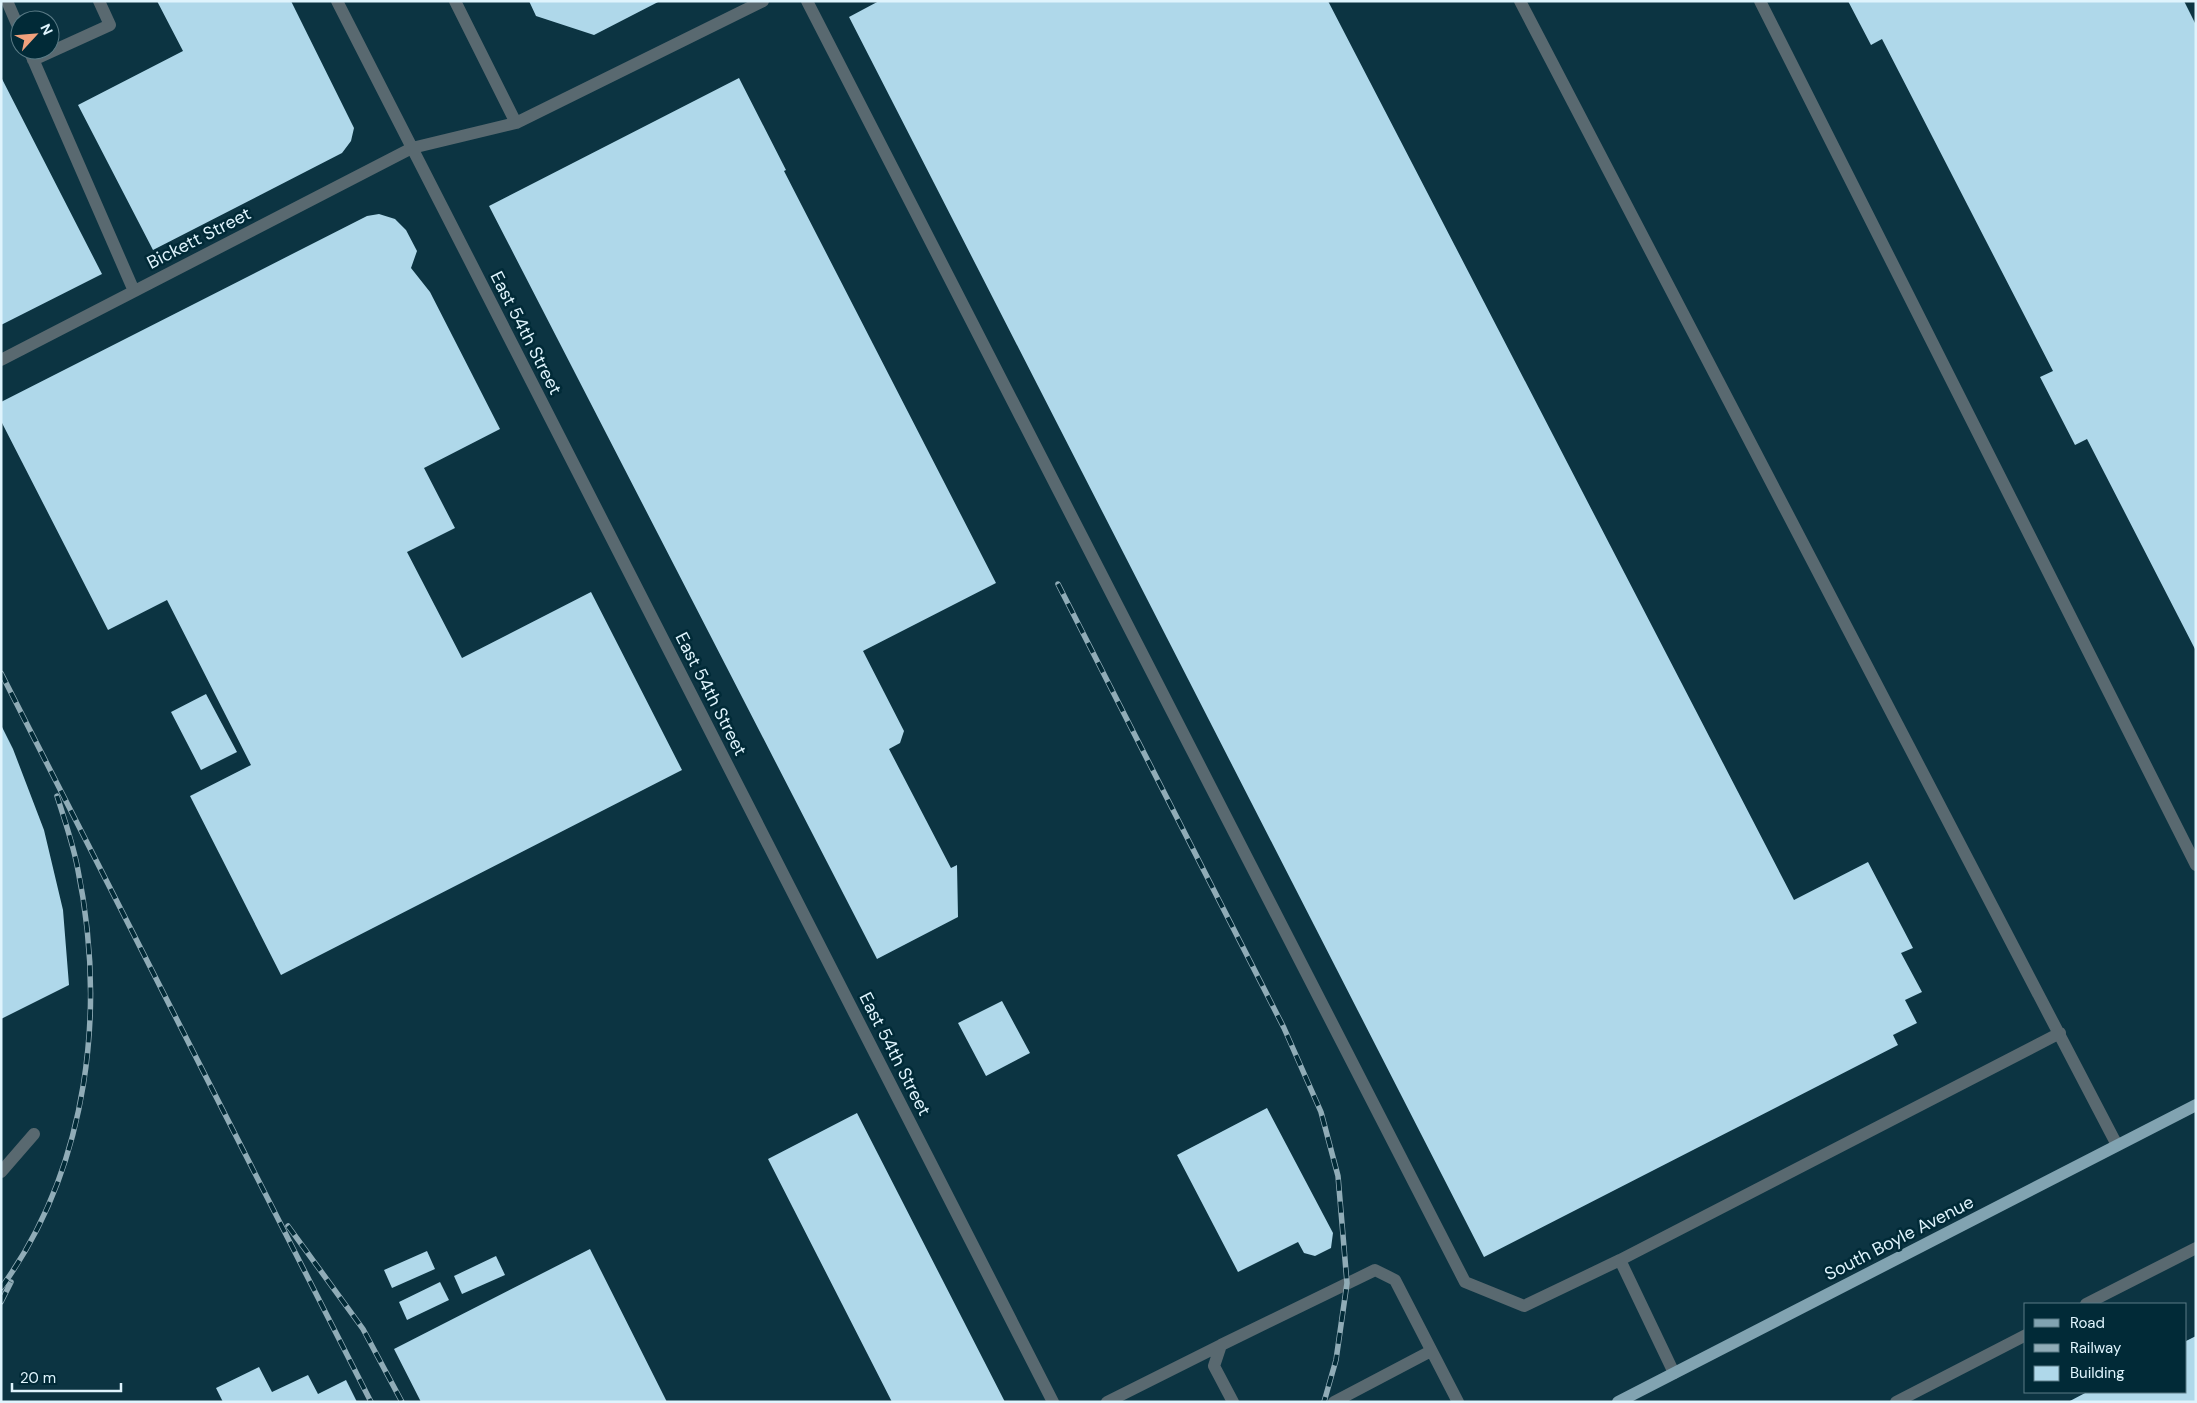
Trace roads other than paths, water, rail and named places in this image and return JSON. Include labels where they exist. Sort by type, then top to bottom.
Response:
[{"type":"main road","name":"South Boyle Avenue","points":[[1618,1402],[2196,1105]]},
{"type":"street","points":[[60,44],[110,25],[99,1]]},
{"type":"street","name":"East 54th Street","points":[[337,1],[1053,1402]]},
{"type":"street","points":[[455,1],[516,122]]},
{"type":"street","name":"Bickett Street","points":[[1,360],[412,148],[516,122],[763,1]]},
{"type":"street","points":[[807,1],[1465,1282],[1524,1306],[1620,1260],[2060,1033]]},
{"type":"street","points":[[1520,1],[2117,1145]]},
{"type":"street","points":[[1760,1],[2196,865]]},
{"type":"street","points":[[33,60],[134,291]]},
{"type":"street","points":[[1,1172],[34,1134]]},
{"type":"street","points":[[2088,1303],[2196,1248]]},
{"type":"street","points":[[1620,1260],[1674,1373]]},
{"type":"street","points":[[1107,1402],[1221,1344],[1375,1270],[1395,1280],[1458,1402]]},
{"type":"street","points":[[1896,1402],[2024,1336]]},
{"type":"street","points":[[1221,1344],[1214,1366],[1233,1402]]},
{"type":"street","points":[[1334,1402],[1432,1351]]},
{"type":"railway","points":[[1058,584],[1284,1028],[1321,1112],[1338,1176],[1347,1283],[1336,1360],[1324,1402]]},
{"type":"railway","points":[[1,673],[371,1402]]},
{"type":"railway","points":[[1,1288],[31,1241],[54,1191],[72,1139],[83,1085],[89,1030],[90,975],[86,920],[75,856],[57,796]]},
{"type":"railway","points":[[288,1226],[363,1329],[402,1402]]},
{"type":"railway","points":[[1,1302],[11,1282]]}]
